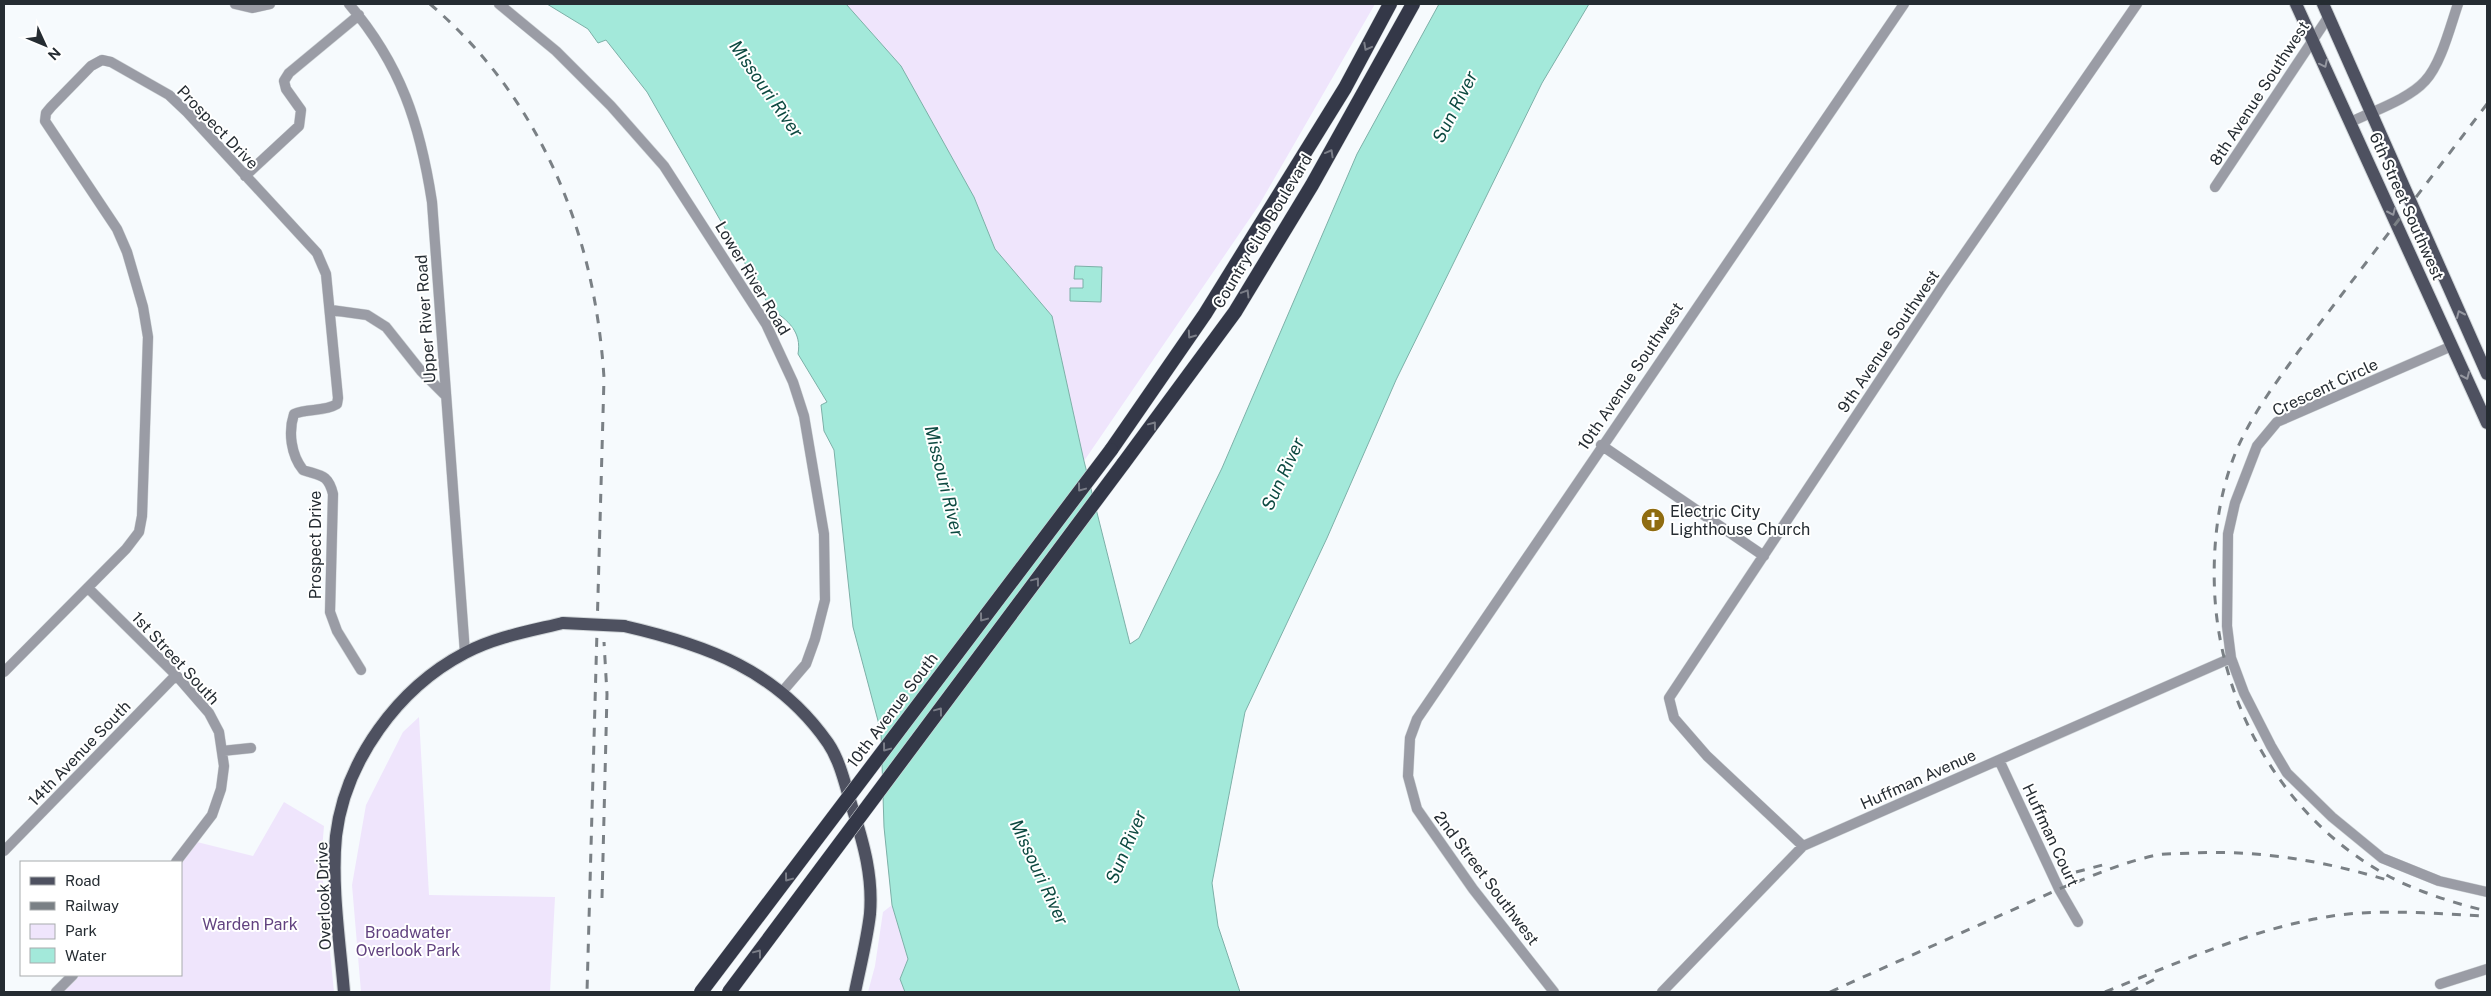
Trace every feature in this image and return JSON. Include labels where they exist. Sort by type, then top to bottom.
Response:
[{"type":"highway","name":"Country Club Boulevard","points":[[1111,450],[1205,314],[1345,88],[1390,4]]},
{"type":"highway","name":"Country Club Boulevard","points":[[729,992],[1124,464],[1235,312],[1312,185],[1412,4]]},
{"type":"highway","name":"10th Avenue South","points":[[701,992],[1111,450]]},
{"type":"main road","name":"6th Street Southwest","points":[[2296,4],[2487,423]]},
{"type":"main road","name":"6th Street Southwest","points":[[2323,4],[2487,374]]},
{"type":"main road","name":"Overlook Drive","points":[[344,992],[336,882],[336,837],[341,811],[350,782],[380,726],[407,697],[434,673],[465,653],[517,634],[563,623],[624,626],[656,633],[736,662],[782,692],[828,744],[843,777],[868,857],[870,914],[855,992]]},
{"type":"street","points":[[235,4],[252,8],[270,4]]},
{"type":"street","name":"Upper River Road","points":[[349,4],[379,43],[403,87],[416,121],[425,154],[432,202],[465,653]]},
{"type":"street","name":"Lower River Road","points":[[499,4],[556,51],[611,106],[664,166],[766,324],[793,382],[804,416],[824,534],[825,600],[815,639],[806,664],[782,692]]},
{"type":"street","name":"10th Avenue Southwest","points":[[1408,776],[1410,738],[1417,719],[1601,445],[1904,4]]},
{"type":"street","name":"9th Avenue Southwest","points":[[1803,846],[1707,756],[1674,718],[1669,698],[1943,285],[2137,4]]},
{"type":"street","points":[[2351,122],[2408,94],[2424,82],[2433,71],[2458,4]]},
{"type":"street","points":[[245,176],[299,126],[301,110],[286,89],[284,81],[289,73],[358,15]]},
{"type":"street","name":"8th Avenue Southwest","points":[[2215,187],[2329,16]]},
{"type":"street","name":"Prospect Drive","points":[[88,588],[126,549],[139,532],[142,516],[148,337],[135,279],[117,229],[45,121],[46,114],[91,66],[102,60],[111,62],[168,95],[186,112],[317,253],[326,274],[331,310],[337,404],[330,408],[303,410],[294,414],[292,423],[293,453],[303,470],[326,477],[330,483],[333,494],[330,612],[337,631],[361,670]]},
{"type":"street","points":[[331,310],[367,315],[386,327],[421,371],[445,395]]},
{"type":"street","name":"Crescent Circle","points":[[2452,346],[2277,422],[2257,446],[2235,503],[2228,534],[2225,599],[2231,658],[2244,693],[2287,773],[2332,817],[2382,858],[2439,881],[2487,892]]},
{"type":"street","points":[[1601,445],[1764,556]]},
{"type":"street","points":[[4,672],[88,588]]},
{"type":"street","name":"1st Street South","points":[[88,588],[176,675],[209,713],[219,732],[224,766],[221,789],[212,815],[177,861]]},
{"type":"street","name":"Huffman Avenue","points":[[1662,992],[1803,846],[2231,658]]},
{"type":"street","name":"14th Avenue South","points":[[4,851],[176,675]]},
{"type":"street","points":[[222,751],[251,748]]},
{"type":"street","name":"Huffman Court","points":[[1999,760],[2059,889],[2078,922]]},
{"type":"street","name":"2nd Street Southwest","points":[[1408,776],[1417,809],[1432,833],[1473,889],[1554,992]]},
{"type":"street","points":[[2440,984],[2487,969]]},
{"type":"street","points":[[56,992],[72,976]]},
{"type":"green space","points":[[846,4],[1375,4],[1259,205],[1084,461],[1052,316],[995,249],[974,197],[901,66]]},
{"type":"green space","name":"Broadwater Overlook Park","points":[[419,717],[429,895],[555,897],[550,992],[361,992],[352,885],[366,805],[403,732]]},
{"type":"green space","name":"Warden Park","points":[[284,802],[324,826],[321,862],[334,992],[56,992],[72,976],[182,976],[182,861],[193,841],[253,856]]},
{"type":"green space","points":[[892,905],[908,960],[900,979],[905,992],[868,992],[875,966],[883,912]]},
{"type":"water","points":[[547,4],[846,4],[901,66],[974,197],[995,249],[1052,316],[1084,461],[1130,644],[1139,638],[1222,468],[1357,154],[1439,4],[1589,4],[1542,83],[1396,380],[1327,538],[1245,712],[1212,883],[1218,926],[1240,992],[905,992],[900,979],[908,959],[892,905],[884,827],[881,732],[853,627],[834,450],[824,431],[821,405],[827,402],[798,354],[799,346],[796,333],[788,322],[771,309],[647,92],[606,40],[598,43],[588,29]]},
{"type":"water","points":[[1075,266],[1102,267],[1101,302],[1070,301],[1070,288],[1083,288],[1083,279],[1074,279]]},
{"type":"railway","points":[[430,4],[469,42],[503,83],[532,127],[556,173],[575,222],[589,272],[599,325],[604,378],[587,992]]},
{"type":"railway","points":[[2487,104],[2298,352],[2248,427],[2235,454],[2224,489],[2217,525],[2214,562],[2215,599],[2221,643],[2232,685],[2248,726],[2269,764],[2295,799],[2325,831],[2360,858],[2398,881],[2442,898],[2487,911]]},
{"type":"railway","points":[[602,898],[607,694],[604,642]]},
{"type":"railway","points":[[1830,992],[2059,889],[2119,866],[2157,855],[2220,853],[2268,855],[2340,867],[2387,880]]},
{"type":"railway","points":[[2076,872],[2110,863]]},
{"type":"railway","points":[[2105,992],[2220,946],[2279,927],[2309,920],[2376,912],[2487,916]]},
{"type":"railway","points":[[2130,992],[2161,976]]},
{"type":"place","name":"Electric City Lighthouse Church","points":[[1653,520]]},
{"type":"water label","name":"Missouri River","points":[[766,89]]},
{"type":"water label","name":"Sun River","points":[[1455,107]]},
{"type":"water label","name":"Sun River","points":[[1283,474]]},
{"type":"water label","name":"Missouri River","points":[[944,481]]},
{"type":"water label","name":"Sun River","points":[[1126,847]]},
{"type":"water label","name":"Missouri River","points":[[1039,872]]}]
